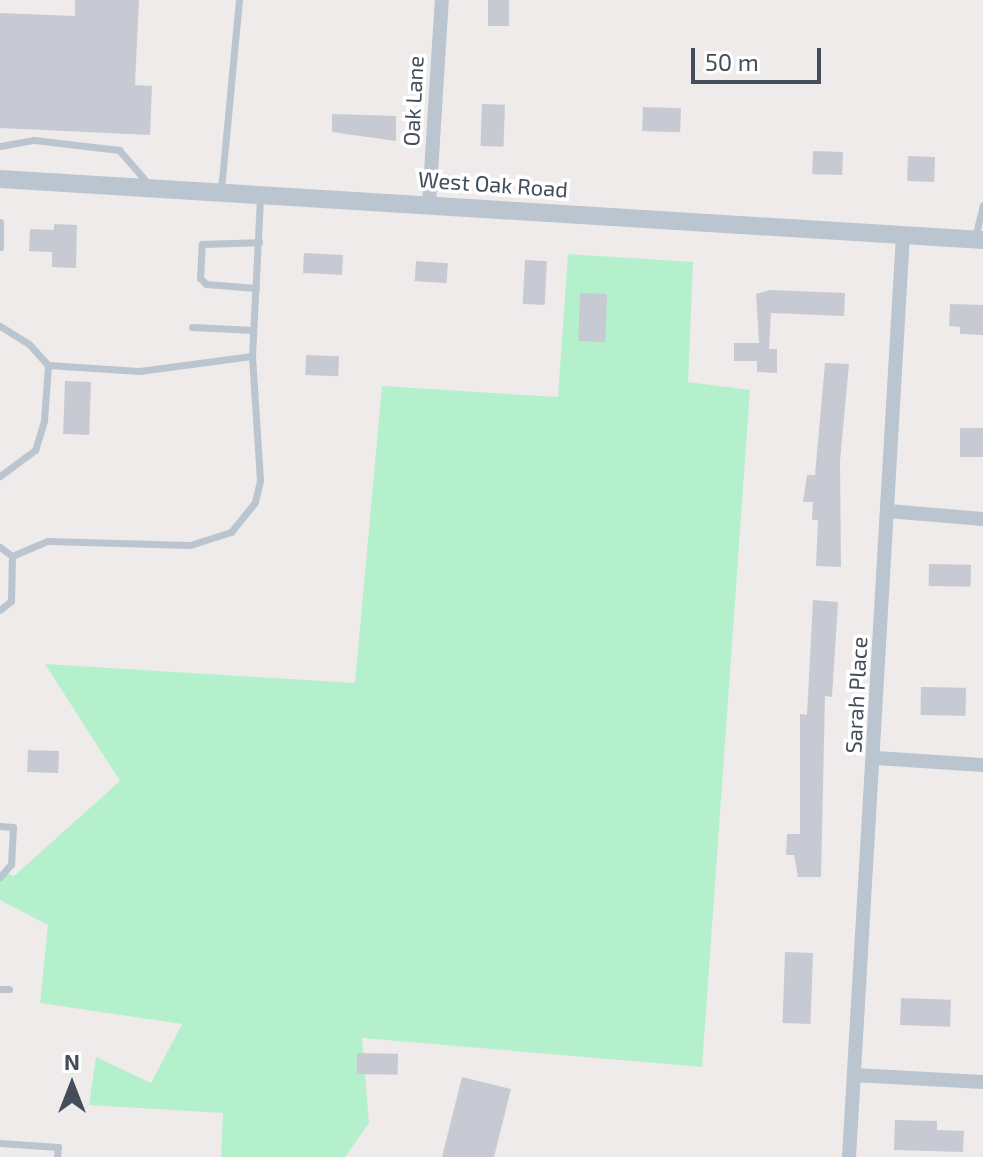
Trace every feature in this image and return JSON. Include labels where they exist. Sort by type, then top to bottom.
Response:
[{"type":"street","name":"Oak Lane","points":[[429,204],[442,0]]},
{"type":"street","name":"West Oak Road","points":[[0,179],[979,240]]},
{"type":"street","name":"Sarah Place","points":[[849,1157],[876,758],[903,235]]},
{"type":"street","points":[[888,511],[983,519]]},
{"type":"street","points":[[876,758],[983,765]]},
{"type":"street","points":[[854,1075],[983,1082]]},
{"type":"lane","points":[[221,192],[239,0]]},
{"type":"lane","points":[[0,146],[34,140],[119,150],[135,162],[152,188]]},
{"type":"lane","points":[[12,556],[48,541],[190,545],[231,532],[255,502],[260,480],[252,356],[260,194]]},
{"type":"lane","points":[[979,240],[983,205]]},
{"type":"lane","points":[[0,222],[0,247]]},
{"type":"lane","points":[[256,288],[206,284],[200,278],[202,244],[208,240],[259,242]]},
{"type":"lane","points":[[0,326],[29,344],[48,365],[139,371],[252,356]]},
{"type":"lane","points":[[192,327],[253,330]]},
{"type":"lane","points":[[0,476],[35,450],[44,421],[48,365]]},
{"type":"lane","points":[[0,547],[12,556]]},
{"type":"lane","points":[[0,610],[11,601],[12,556]]},
{"type":"lane","points":[[0,826],[13,827],[11,864],[0,877]]},
{"type":"lane","points":[[0,1143],[58,1147],[57,1157]]},
{"type":"green space","points":[[568,254],[693,262],[688,382],[750,390],[702,1067],[362,1038],[369,1123],[345,1157],[221,1157],[223,1113],[89,1105],[96,1057],[151,1083],[182,1024],[40,1003],[48,925],[0,900],[0,871],[14,876],[120,781],[45,664],[355,683],[382,386],[558,397]]},
{"type":"building","points":[[75,0],[139,0],[135,85],[152,86],[150,135],[0,128],[0,13],[75,16]]},
{"type":"building","points":[[488,0],[509,0],[509,26],[488,26]]},
{"type":"building","points":[[482,104],[505,105],[504,147],[481,146]]},
{"type":"building","points":[[643,107],[681,108],[680,132],[642,131]]},
{"type":"building","points":[[332,114],[396,116],[396,141],[332,132]]},
{"type":"building","points":[[813,151],[843,152],[842,175],[812,174]]},
{"type":"building","points":[[908,156],[935,157],[934,182],[907,181]]},
{"type":"building","points":[[54,224],[77,225],[76,268],[52,267],[52,252],[29,251],[30,229],[54,230]]},
{"type":"building","points":[[304,253],[343,255],[342,275],[303,273]]},
{"type":"building","points":[[525,260],[547,261],[545,305],[523,304]]},
{"type":"building","points":[[416,261],[448,263],[447,283],[415,281]]},
{"type":"building","points":[[770,290],[845,293],[844,316],[771,313],[769,349],[777,349],[777,373],[757,372],[757,361],[734,361],[734,343],[759,343],[756,294]]},
{"type":"building","points":[[580,293],[607,294],[605,342],[578,341]]},
{"type":"building","points":[[950,304],[983,305],[983,335],[960,334],[960,327],[949,326]]},
{"type":"building","points":[[306,355],[339,356],[338,376],[305,375]]},
{"type":"building","points":[[825,363],[849,364],[840,461],[841,567],[816,566],[818,520],[812,520],[813,502],[803,502],[807,475],[815,475]]},
{"type":"building","points":[[65,381],[91,382],[89,435],[63,434]]},
{"type":"building","points":[[960,428],[983,428],[983,457],[960,457]]},
{"type":"building","points":[[929,564],[971,565],[971,587],[929,586]]},
{"type":"building","points":[[813,600],[838,602],[832,697],[825,696],[821,877],[798,877],[794,855],[786,855],[787,834],[800,834],[800,714],[807,715]]},
{"type":"building","points":[[921,687],[966,688],[966,716],[921,715]]},
{"type":"building","points":[[28,750],[59,751],[58,773],[27,772]]},
{"type":"building","points":[[785,952],[813,953],[811,1024],[783,1023]]},
{"type":"building","points":[[901,998],[951,1000],[950,1027],[900,1025]]},
{"type":"building","points":[[357,1053],[398,1054],[398,1075],[357,1074]]},
{"type":"building","points":[[462,1077],[511,1089],[494,1157],[442,1157]]},
{"type":"building","points":[[895,1120],[937,1121],[937,1130],[964,1131],[963,1152],[894,1150]]}]
